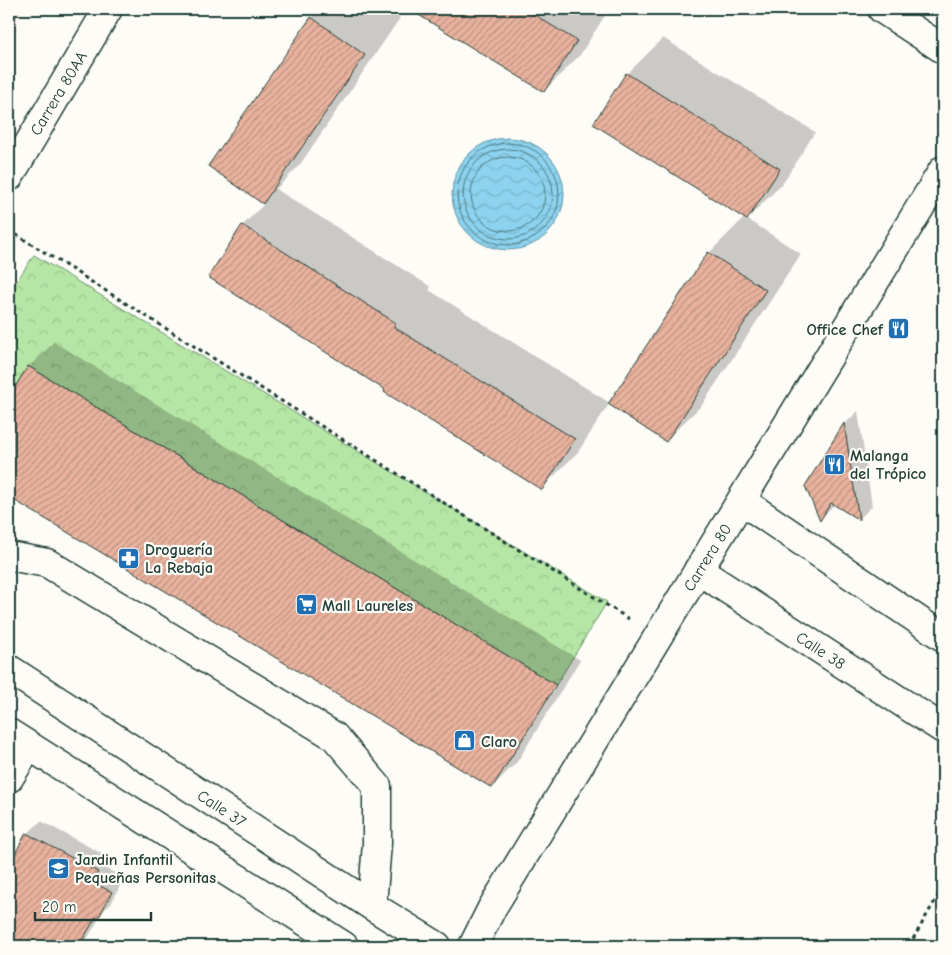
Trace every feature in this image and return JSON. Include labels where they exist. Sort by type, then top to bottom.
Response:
[{"type":"street","name":"Carrera 80AA","points":[[9,177],[108,9]]},
{"type":"street","points":[[882,9],[943,49]]},
{"type":"street","name":"Carrera 80","points":[[473,946],[492,908],[943,170]]},
{"type":"street","points":[[742,501],[943,637]]},
{"type":"street","points":[[9,556],[46,563],[334,736],[377,786],[377,843],[372,906]]},
{"type":"street","name":"Calle 38","points":[[698,570],[943,729]]},
{"type":"street","name":"Calle 37","points":[[9,669],[372,906],[437,946]]},
{"type":"street","points":[[9,778],[19,739],[344,946]]},
{"type":"path","points":[[9,230],[658,637]]},
{"type":"path","points":[[909,946],[943,887]]},
{"type":"shaded area","points":[[9,9],[23,9],[9,32]]},
{"type":"green space","points":[[34,255],[607,602],[556,685],[28,366],[9,397],[9,293]]},
{"type":"water","points":[[508,138],[529,142],[548,154],[560,173],[564,194],[560,215],[548,234],[529,246],[508,250],[487,246],[468,234],[456,215],[452,194],[456,173],[468,154],[487,142]]},
{"type":"building","points":[[409,9],[525,9],[577,41],[544,92]]},
{"type":"building","points":[[311,17],[365,55],[263,204],[208,166]]},
{"type":"building","points":[[626,73],[780,169],[747,220],[593,124]]},
{"type":"building","points":[[242,225],[396,323],[394,327],[575,439],[542,490],[384,392],[385,390],[208,277]]},
{"type":"building","points":[[708,252],[766,290],[666,442],[608,404]]},
{"type":"building","name":"Mall Laureles","points":[[28,366],[556,685],[492,788],[9,497],[9,397]]},
{"type":"building","name":"Malanga del Trópico","points":[[844,423],[859,520],[831,503],[820,521],[805,486]]},
{"type":"building","points":[[26,833],[98,872],[92,882],[112,892],[98,919],[96,917],[79,946],[9,946],[9,865]]},
{"type":"place","name":"Office Chef","points":[[899,329]]},
{"type":"place","name":"Malanga del Trópico","points":[[834,464]]},
{"type":"place","name":"Droguería La Rebaja","points":[[129,558]]},
{"type":"place","name":"Mall Laureles","points":[[306,605]]},
{"type":"place","name":"Claro","points":[[465,741]]},
{"type":"place","name":"Jardin Infantil Pequeñas Personitas","points":[[59,868]]}]
